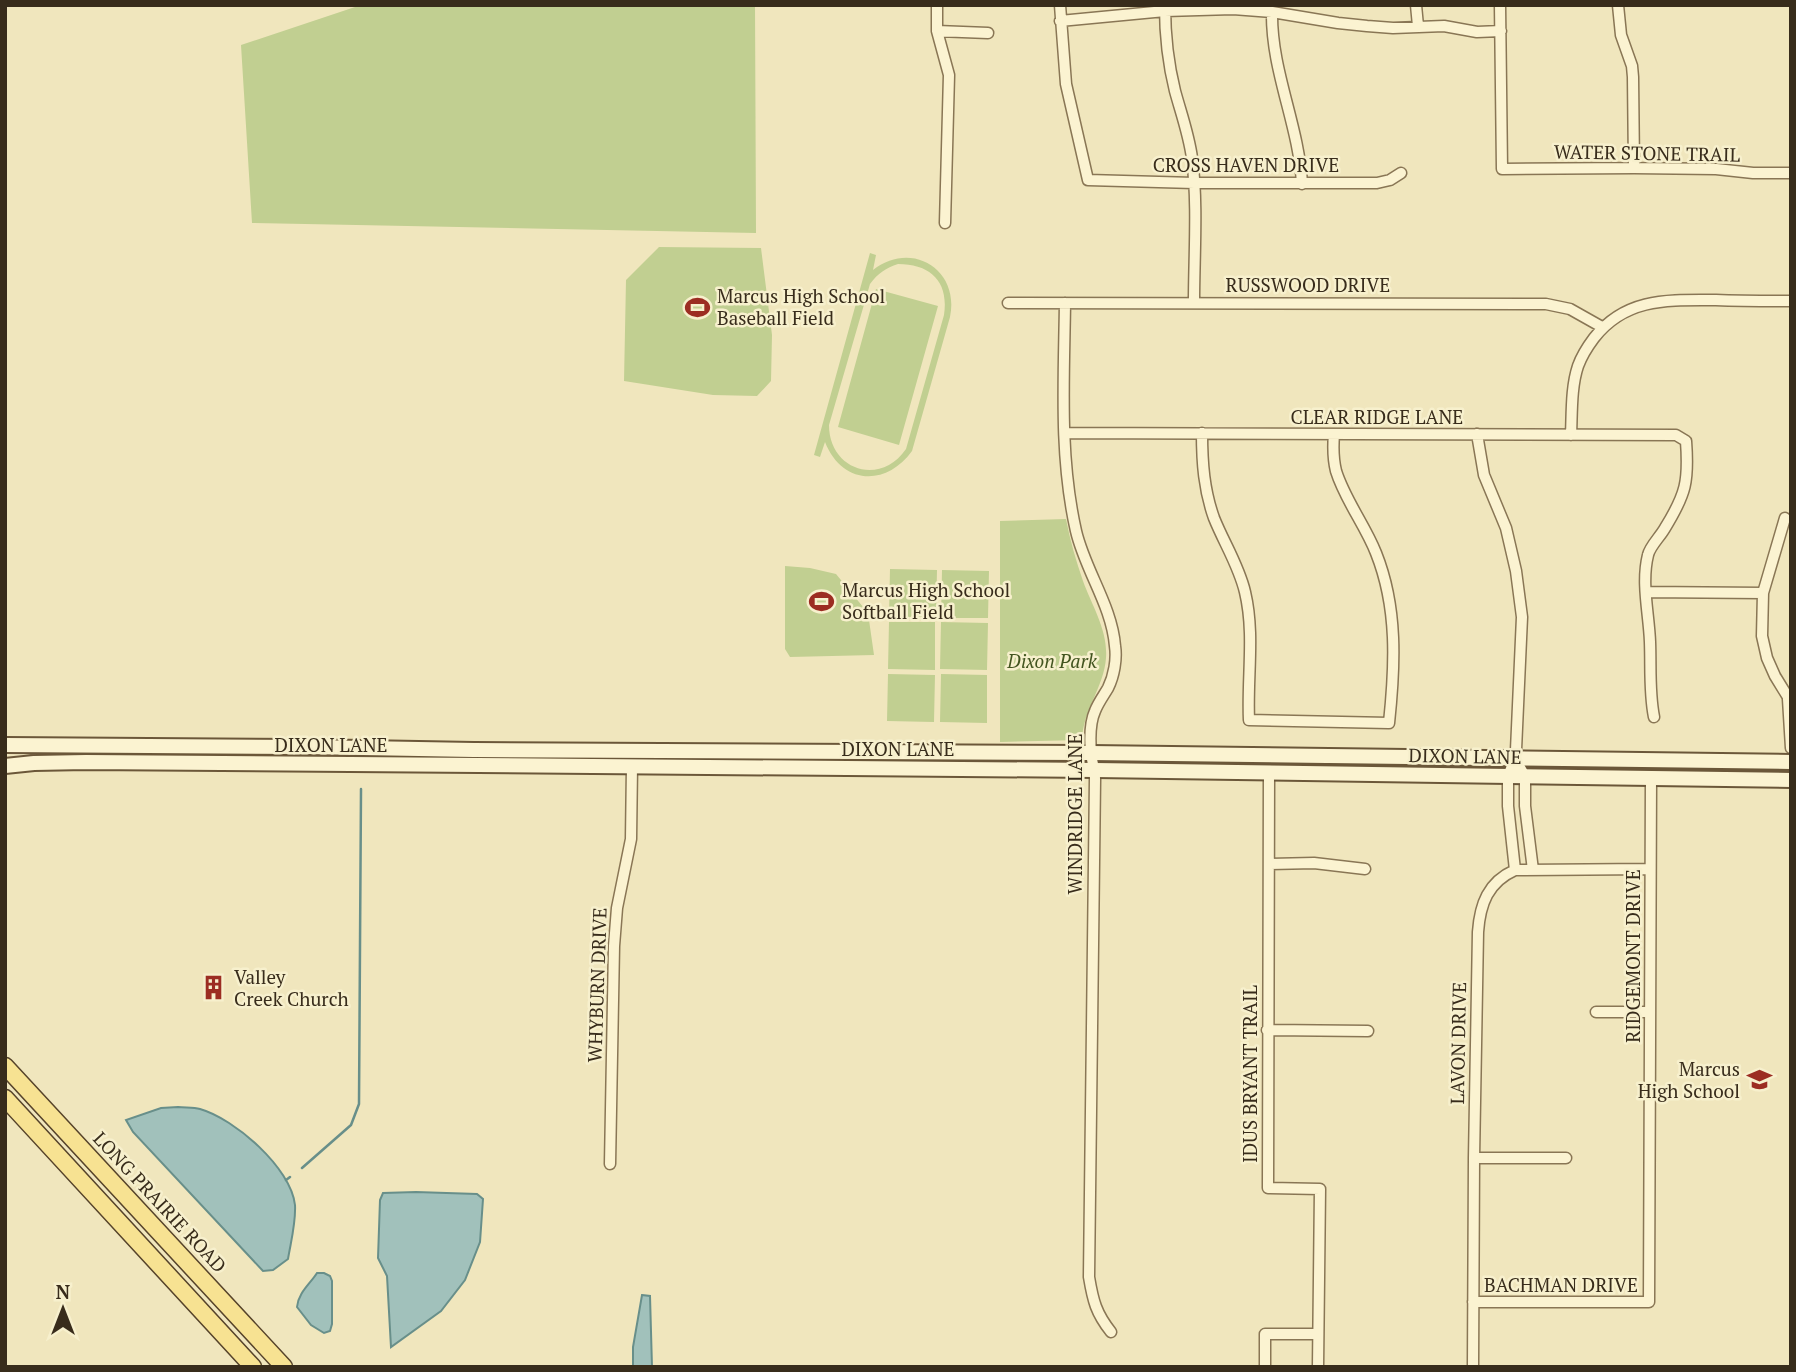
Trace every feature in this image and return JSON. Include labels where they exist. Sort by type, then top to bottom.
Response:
[{"type":"main road","name":"DIXON LANE","points":[[5,745],[1091,753],[1791,762]]},
{"type":"main road","points":[[165,747],[167,763]]},
{"type":"main road","points":[[465,765],[466,750]]},
{"type":"main road","name":"DIXON LANE","points":[[5,766],[34,763],[632,766],[1791,780]]},
{"type":"main road","name":"LONG PRAIRIE ROAD","points":[[5,1066],[284,1367]]},
{"type":"main road","points":[[5,1098],[253,1367]]},
{"type":"main road","points":[[229,1341],[246,1326]]},
{"type":"street","points":[[937,5],[937,31],[949,75],[945,223]]},
{"type":"street","points":[[1060,5],[1060,21],[1164,8],[1233,9],[1367,26],[1444,26],[1477,32],[1500,31],[1500,5]]},
{"type":"street","points":[[1416,5],[1418,26]]},
{"type":"street","points":[[1618,5],[1620,34],[1632,66],[1633,167]]},
{"type":"street","points":[[1164,8],[1173,79],[1189,139],[1194,183],[1194,302]]},
{"type":"street","points":[[1272,12],[1271,32],[1299,150],[1302,184]]},
{"type":"street","name":"CROSS HAVEN DRIVE","points":[[1060,21],[1066,84],[1088,180],[1377,183],[1390,180],[1401,173]]},
{"type":"street","points":[[937,31],[988,33]]},
{"type":"street","name":"WATER STONE TRAIL","points":[[1500,31],[1502,169],[1633,167],[1791,173]]},
{"type":"street","points":[[1571,435],[1573,394],[1578,366],[1587,347],[1602,327],[1616,316],[1658,301],[1791,301]]},
{"type":"street","name":"RUSSWOOD DRIVE","points":[[1008,303],[1546,304],[1570,309],[1602,327]]},
{"type":"street","name":"WINDRIDGE LANE","points":[[1065,303],[1067,475],[1077,534],[1103,603],[1115,645],[1115,660],[1109,686],[1094,711],[1091,753],[1095,770],[1089,1277],[1099,1316],[1111,1332]]},
{"type":"street","name":"CLEAR RIDGE LANE","points":[[1065,433],[1676,435],[1686,441],[1687,477],[1684,494],[1648,552],[1646,592]]},
{"type":"street","points":[[1202,433],[1203,477],[1208,498],[1237,567],[1250,614],[1249,720],[1389,723],[1394,651],[1390,602],[1377,555],[1336,470],[1334,434]]},
{"type":"street","points":[[1477,434],[1484,475],[1506,528],[1516,571],[1522,617],[1515,759],[1508,776],[1508,806],[1515,870],[1650,869]]},
{"type":"street","points":[[1785,518],[1763,593],[1762,636],[1767,658],[1789,700],[1791,748]]},
{"type":"street","points":[[1654,718],[1646,592],[1763,593]]},
{"type":"street","points":[[1515,759],[1525,776],[1525,806],[1533,870]]},
{"type":"street","name":"WHYBURN DRIVE","points":[[610,1164],[614,946],[617,908],[631,839],[632,766]]},
{"type":"street","name":"IDUS BRYANT TRAIL","points":[[1269,772],[1268,1188],[1320,1189],[1318,1367]]},
{"type":"street","name":"RIDGEMONT DRIVE","points":[[1649,1302],[1651,778]]},
{"type":"street","points":[[1269,864],[1314,863],[1365,869]]},
{"type":"street","name":"LAVON DRIVE","points":[[1474,1367],[1474,1158],[1479,917],[1486,894],[1500,878],[1515,870]]},
{"type":"street","points":[[1596,1012],[1650,1012]]},
{"type":"street","points":[[1267,1030],[1368,1031]]},
{"type":"street","points":[[1474,1158],[1566,1158]]},
{"type":"street","name":"BACHMAN DRIVE","points":[[1474,1302],[1649,1302]]},
{"type":"street","points":[[1265,1367],[1265,1334],[1318,1334]]},
{"type":"green space","points":[[361,5],[755,5],[756,233],[252,223],[241,45]]},
{"type":"green space","name":"Marcus High School Baseball Field","points":[[659,247],[761,248],[772,335],[771,381],[757,396],[713,395],[624,381],[626,280]]},
{"type":"green space","points":[[870,253],[876,255],[873,270],[888,261],[902,258],[917,259],[930,264],[948,285],[950,317],[912,451],[890,471],[865,476],[842,467],[825,442],[820,457],[814,455]],"holes":[[[898,264],[928,271],[940,284],[944,293],[944,315],[906,449],[895,461],[883,468],[858,468],[837,453],[831,441],[829,425],[870,284],[890,267]]]},
{"type":"green space","points":[[876,289],[938,306],[899,445],[838,427]]},
{"type":"green space","name":"Dixon Park","points":[[1066,519],[1080,573],[1105,638],[1106,658],[1102,679],[1086,719],[1082,740],[1000,742],[1000,521]]},
{"type":"green space","name":"Marcus High School Softball Field","points":[[785,566],[836,574],[868,613],[874,655],[790,657],[785,649]]},
{"type":"green space","points":[[890,569],[937,570],[936,617],[889,617]]},
{"type":"green space","points":[[942,570],[989,571],[988,618],[941,618]]},
{"type":"green space","points":[[889,622],[935,622],[935,670],[888,669]]},
{"type":"green space","points":[[941,622],[988,623],[987,670],[940,669]]},
{"type":"green space","points":[[888,674],[935,675],[934,722],[887,721]]},
{"type":"green space","points":[[941,674],[987,675],[987,723],[940,722]]},
{"type":"water","points":[[161,1108],[200,1109],[229,1123],[259,1147],[283,1176],[295,1205],[294,1225],[288,1259],[273,1270],[263,1271],[133,1132],[126,1120]]},
{"type":"water","points":[[383,1193],[477,1194],[483,1199],[480,1242],[465,1280],[441,1311],[391,1347],[387,1276],[378,1258],[380,1200]]},
{"type":"water","points":[[317,1273],[330,1276],[332,1281],[332,1324],[330,1331],[324,1333],[311,1325],[297,1307],[302,1293]]},
{"type":"water","points":[[642,1295],[650,1296],[652,1367],[633,1367],[633,1347]]},
{"type":"waterway","points":[[302,1168],[351,1125],[359,1104],[361,789]]},
{"type":"waterway","points":[[286,1180],[290,1177]]},
{"type":"place","name":"Marcus High School Baseball Field","points":[[697,307]]},
{"type":"place","name":"Marcus High School Softball Field","points":[[822,601]]},
{"type":"place","name":"Valley Creek Church","points":[[214,988]]},
{"type":"place","name":"Marcus High School","points":[[1760,1080]]}]
